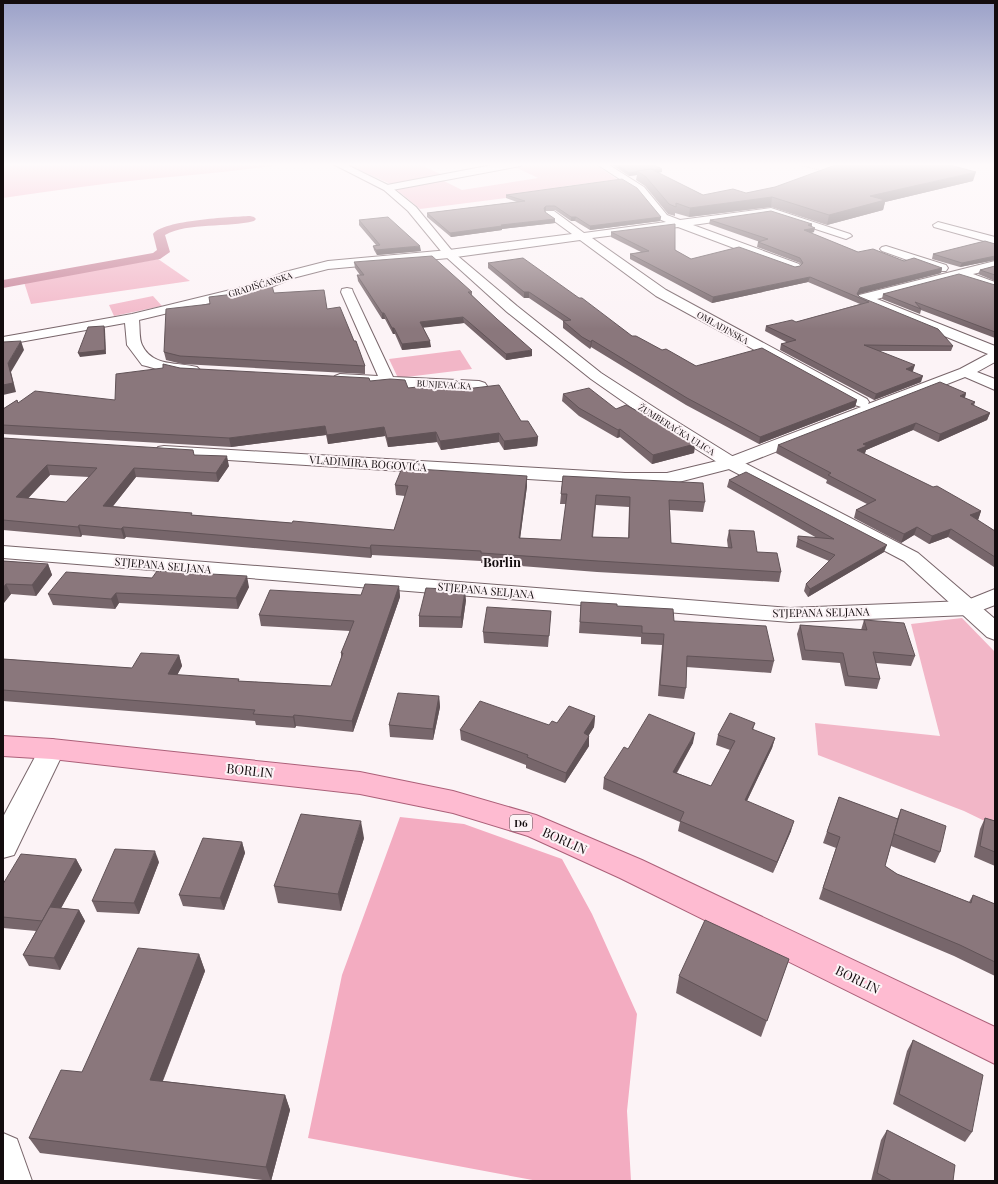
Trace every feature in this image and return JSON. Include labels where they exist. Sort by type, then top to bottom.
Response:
[{"type":"main road","name":"BORLIN","points":[[3,746],[52,749],[360,783],[452,802],[536,827],[631,869],[995,1046]]},
{"type":"street","name":"ŽUMBERAČKA ULICA","points":[[420,218],[449,254],[512,309],[596,376],[657,417],[731,463],[911,557],[995,632]]},
{"type":"street","name":"OMLADINSKA","points":[[557,218],[661,293],[871,407]]},
{"type":"street","points":[[667,218],[795,267]]},
{"type":"street","name":"GRADIŠĆANSKA","points":[[3,341],[132,318],[259,287],[289,275],[328,265],[449,254],[715,218]]},
{"type":"street","name":"GRADIŠĆANSKA","points":[[793,218],[846,236]]},
{"type":"street","points":[[938,225],[995,241]]},
{"type":"street","points":[[886,249],[995,286]]},
{"type":"street","points":[[995,265],[958,273],[864,298],[995,351]]},
{"type":"street","points":[[347,292],[388,382]]},
{"type":"street","points":[[132,318],[134,346],[147,362],[182,370],[206,371]]},
{"type":"street","name":"VLADIMIRA BOGOVIĆA","points":[[147,450],[625,479],[668,479],[731,463],[871,407],[965,372],[995,356]]},
{"type":"street","points":[[965,372],[995,385]]},
{"type":"street","name":"BUNJEVAČKA","points":[[324,378],[479,386]]},
{"type":"street","name":"STJEPANA SELJANA","points":[[3,552],[790,615],[969,608]]},
{"type":"street","points":[[969,608],[995,596]]},
{"type":"street","points":[[3,846],[52,749]]},
{"type":"street","points":[[3,1153],[12,1181]]},
{"type":"shaded area","points":[[158,259],[190,281],[31,304],[24,282]]},
{"type":"shaded area","points":[[153,296],[162,306],[114,316],[109,305]]},
{"type":"shaded area","points":[[460,350],[472,369],[398,378],[389,359]]},
{"type":"shaded area","points":[[962,618],[995,652],[995,826],[964,811],[818,755],[815,723],[940,736],[911,624]]},
{"type":"shaded area","points":[[400,817],[464,824],[562,859],[592,914],[637,1014],[627,1111],[631,1181],[538,1181],[308,1138],[342,975]]},
{"type":"building","points":[[389,218],[420,246],[376,250],[373,246],[380,245],[359,220]]},
{"type":"building","points":[[433,218],[555,219],[501,225],[502,226],[450,233]]},
{"type":"building","points":[[578,218],[651,218],[590,226]]},
{"type":"building","points":[[722,218],[794,218],[812,224],[808,225],[815,228],[804,230],[858,252],[873,249],[904,261],[914,258],[942,268],[860,288],[857,294],[860,297],[938,329],[953,346],[864,345],[915,365],[906,369],[923,376],[876,394],[781,344],[796,340],[766,326],[792,320],[796,322],[869,302],[810,277],[713,297],[630,254],[649,251],[611,232],[675,224],[675,250],[691,259],[739,247],[795,267],[800,266],[803,263],[800,258],[758,242],[768,239],[710,220]]},
{"type":"building","points":[[985,241],[995,244],[995,256],[962,263],[933,254]]},
{"type":"building","points":[[432,256],[472,292],[468,292],[532,350],[506,354],[463,317],[420,322],[430,341],[402,344],[394,328],[392,328],[384,313],[382,313],[357,275],[364,275],[354,262]]},
{"type":"building","points":[[523,258],[579,298],[582,298],[632,336],[636,336],[662,350],[666,349],[696,366],[762,348],[857,400],[760,437],[687,398],[592,340],[591,342],[582,337],[563,321],[571,320],[529,292],[524,292],[488,263]]},
{"type":"building","points":[[995,266],[995,275],[980,270]]},
{"type":"building","points":[[959,274],[995,285],[995,332],[915,302],[921,309],[883,294]]},
{"type":"building","points":[[272,286],[274,293],[324,290],[327,309],[340,307],[354,341],[356,341],[365,366],[180,356],[164,352],[166,309],[210,304],[209,297],[243,293],[242,289]]},
{"type":"building","points":[[104,326],[105,350],[78,353],[88,327]]},
{"type":"building","points":[[21,341],[8,363],[13,383],[3,385],[3,342]]},
{"type":"building","points":[[163,364],[180,368],[369,378],[370,381],[390,379],[405,380],[408,388],[453,383],[457,390],[499,385],[521,421],[528,421],[538,437],[504,441],[499,433],[440,441],[436,432],[387,438],[384,427],[327,435],[325,426],[229,438],[3,425],[3,409],[17,400],[18,403],[35,391],[115,400],[116,374],[163,368]]},
{"type":"building","points":[[940,382],[966,393],[960,396],[975,402],[971,404],[990,413],[940,434],[916,423],[863,444],[867,446],[857,450],[933,487],[937,486],[981,511],[970,515],[995,531],[995,557],[951,529],[932,536],[917,527],[904,534],[856,510],[876,500],[828,475],[831,473],[778,445]]},
{"type":"building","points":[[589,388],[616,409],[626,405],[674,431],[677,431],[695,444],[653,455],[620,429],[618,430],[579,408],[563,394]]},
{"type":"building","points":[[3,438],[193,450],[194,455],[227,456],[216,473],[134,468],[103,506],[192,513],[191,515],[292,523],[293,521],[394,530],[408,486],[395,485],[402,468],[527,476],[519,538],[561,540],[567,494],[561,494],[563,476],[703,483],[705,502],[669,500],[671,543],[732,548],[729,530],[754,531],[757,552],[777,553],[781,572],[481,553],[481,551],[371,545],[370,548],[123,527],[121,529],[79,525],[78,527],[3,520]],"holes":[[[47,465],[97,468],[66,502],[16,497]],[[596,495],[630,497],[629,538],[592,537]]]},
{"type":"building","points":[[746,472],[887,545],[810,589],[806,584],[835,555],[798,539],[798,536],[834,539],[729,480]]},
{"type":"building","points":[[3,561],[48,564],[32,585],[6,584],[3,588]]},
{"type":"building","points":[[157,571],[247,576],[236,598],[116,593],[111,599],[48,594],[66,572],[152,578]]},
{"type":"building","points":[[365,584],[399,586],[352,721],[294,715],[293,717],[253,714],[255,710],[3,690],[3,659],[132,668],[141,653],[179,655],[168,674],[239,679],[238,681],[331,686],[343,653],[341,653],[354,621],[259,615],[270,590],[361,595]]},
{"type":"building","points":[[426,588],[465,590],[461,617],[419,616]]},
{"type":"building","points":[[581,602],[617,604],[617,606],[673,609],[674,621],[766,626],[774,661],[687,656],[686,688],[660,685],[664,634],[642,633],[642,626],[580,622]]},
{"type":"building","points":[[487,607],[551,611],[549,636],[483,632]]},
{"type":"building","points":[[864,620],[904,623],[915,656],[873,652],[880,679],[848,676],[843,653],[805,650],[800,625],[867,630]]},
{"type":"building","points":[[398,693],[439,696],[433,729],[389,725]]},
{"type":"building","points":[[480,701],[549,725],[552,721],[557,723],[569,706],[595,716],[584,733],[589,736],[566,773],[527,757],[528,755],[460,730]]},
{"type":"building","points":[[730,713],[755,723],[752,729],[775,738],[745,800],[794,821],[777,862],[680,821],[684,812],[604,778],[624,747],[628,749],[649,714],[695,733],[673,772],[711,786],[735,741],[718,735]]},
{"type":"building","points":[[839,797],[898,819],[885,866],[897,874],[971,903],[973,895],[995,904],[995,962],[960,945],[823,888],[840,837],[827,832]]},
{"type":"building","points":[[901,809],[946,826],[940,852],[894,834]]},
{"type":"building","points":[[301,814],[361,821],[338,894],[274,886]]},
{"type":"building","points":[[985,818],[995,821],[995,852],[980,846]]},
{"type":"building","points":[[203,838],[242,842],[220,898],[179,895]]},
{"type":"building","points":[[115,849],[155,851],[134,903],[92,901]]},
{"type":"building","points":[[21,854],[76,859],[42,921],[3,917],[3,884]]},
{"type":"building","points":[[50,907],[79,910],[54,958],[23,955]]},
{"type":"building","points":[[705,920],[789,959],[767,1021],[679,976]]},
{"type":"building","points":[[138,948],[199,954],[150,1080],[285,1095],[266,1167],[29,1138],[61,1070],[82,1072]]},
{"type":"building","points":[[913,1040],[983,1075],[972,1132],[899,1094]]},
{"type":"building","points":[[887,1130],[955,1165],[953,1181],[892,1181],[877,1173]]},
{"type":"waterway","points":[[3,284],[156,256],[164,252],[159,234],[165,231],[187,225],[250,219]]},
{"type":"district","name":"Borlin","points":[[502,561]]}]
